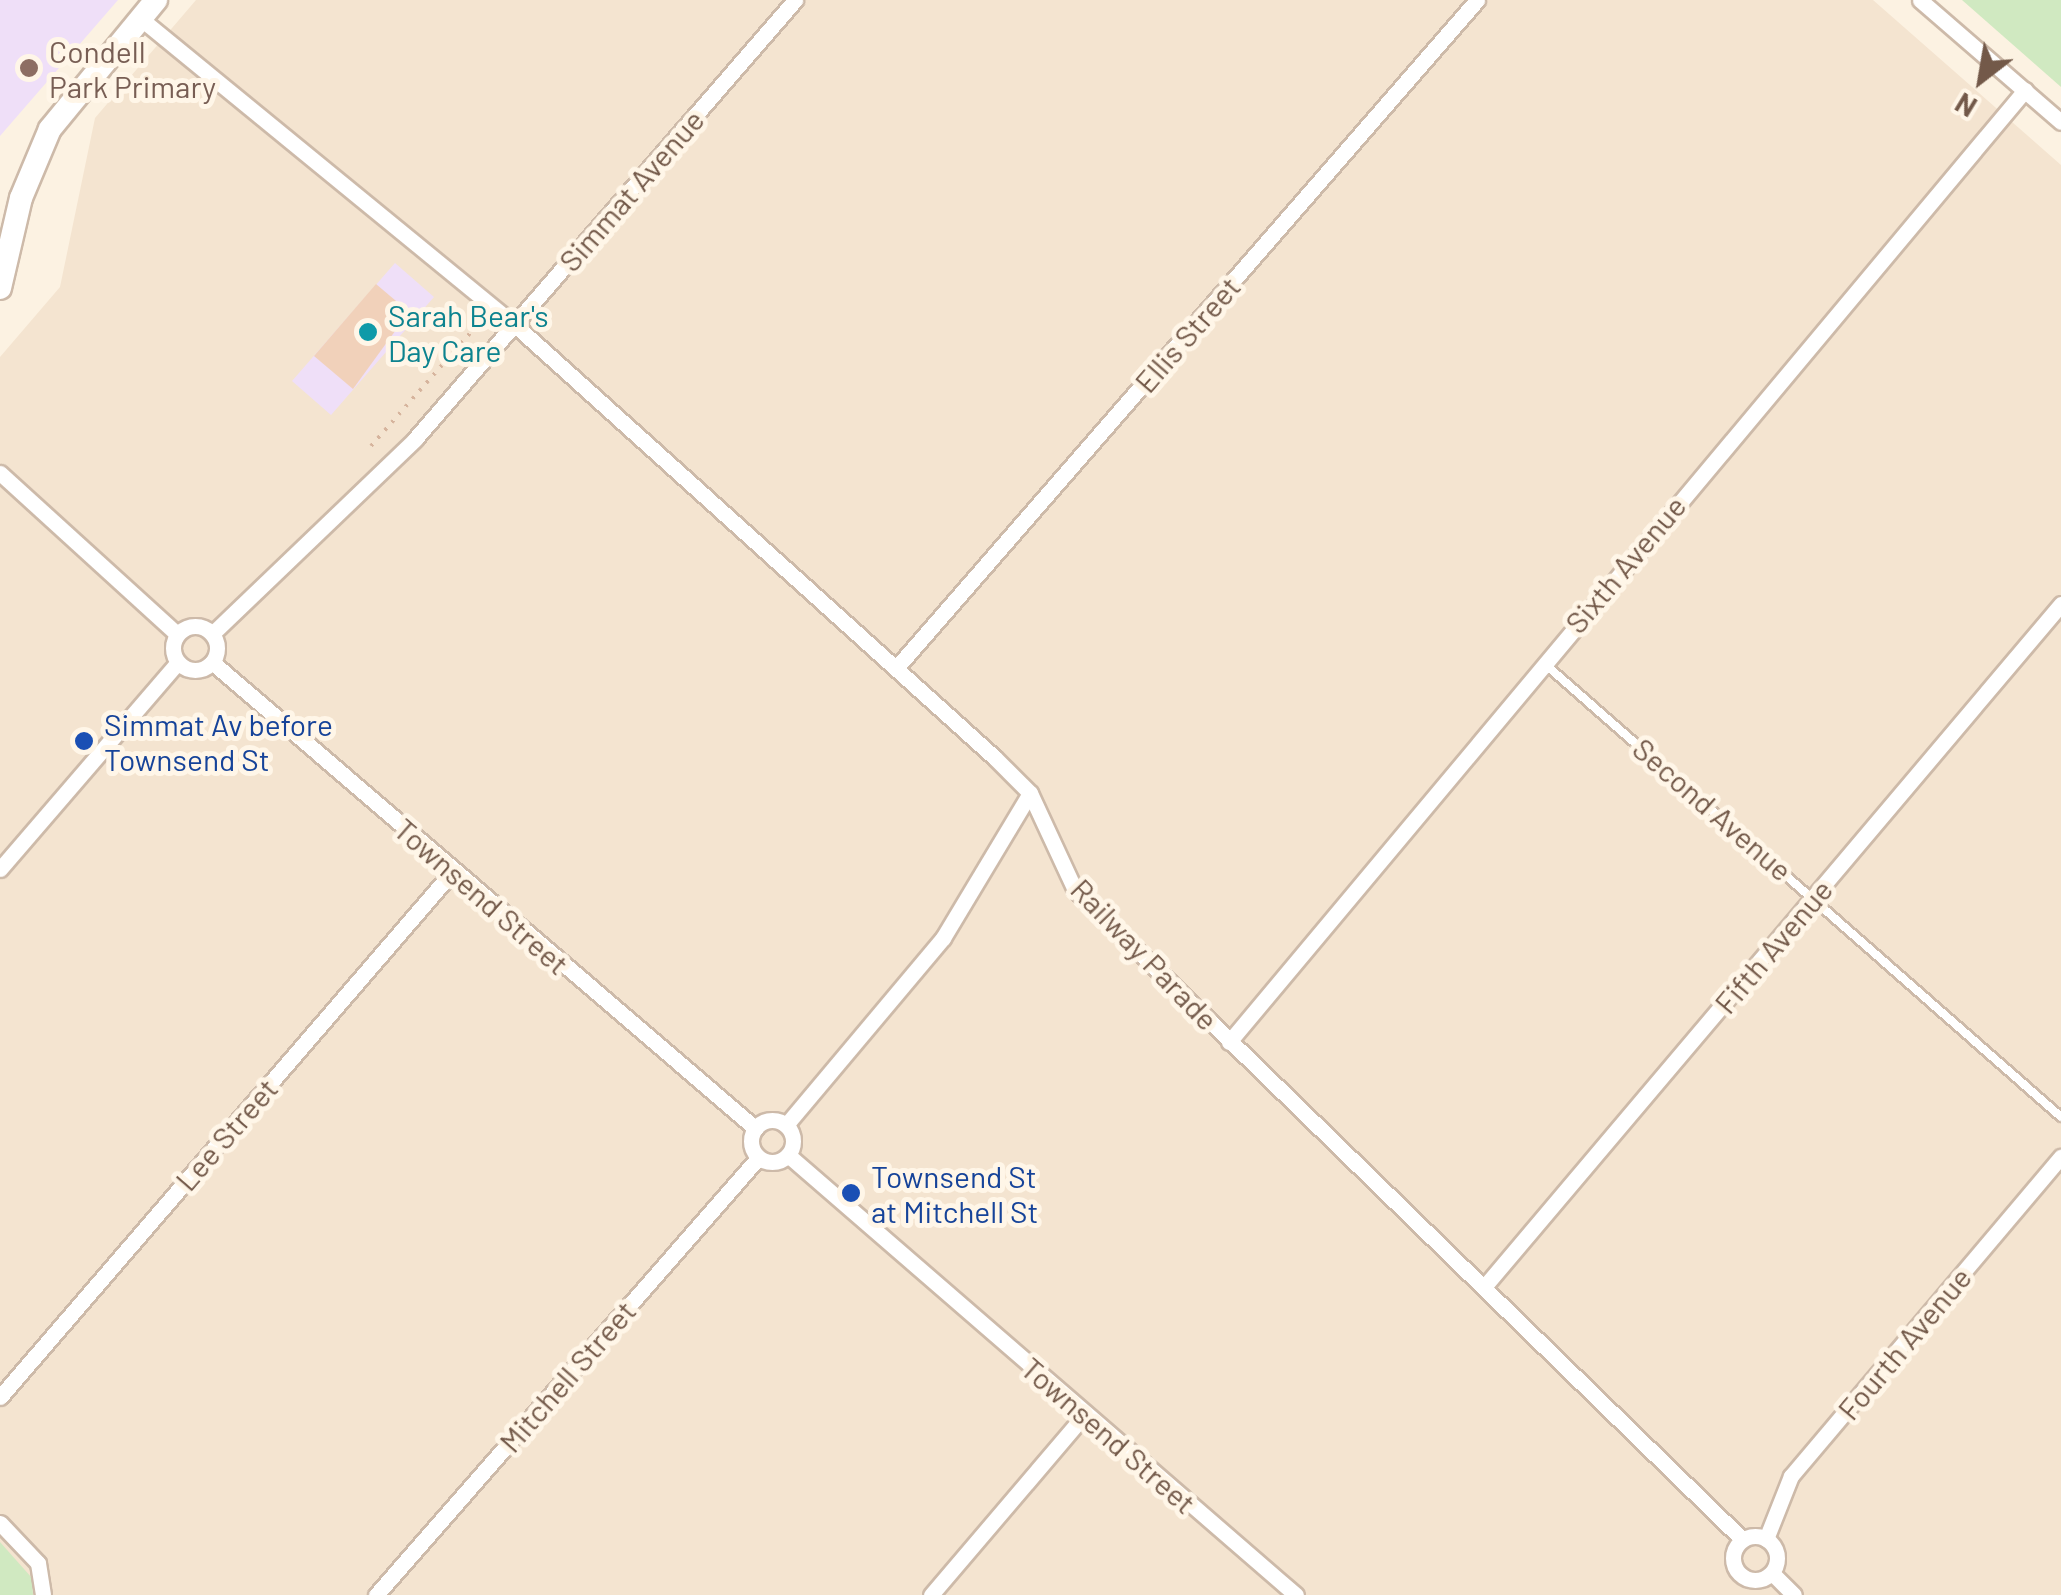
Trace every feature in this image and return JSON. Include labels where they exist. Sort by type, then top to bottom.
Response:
[{"type":"main road","points":[[0,288],[10,194],[69,99],[156,0]]},
{"type":"street","name":"Simmat Avenue","points":[[212,634],[415,439],[795,0]]},
{"type":"street","name":"Ellis Street","points":[[897,668],[1478,0]]},
{"type":"street","points":[[1920,0],[2061,122]]},
{"type":"street","name":"Railway Parade","points":[[140,18],[515,324],[1030,793],[1075,890],[1742,1540]]},
{"type":"street","name":"Sixth Avenue","points":[[1229,1042],[2025,90]]},
{"type":"street","points":[[0,473],[178,634],[178,662],[0,869]]},
{"type":"street","name":"Fifth Avenue","points":[[1484,1286],[2061,604]]},
{"type":"street","points":[[178,634],[194,626],[212,634],[217,649],[212,662],[192,670],[178,662]]},
{"type":"street","name":"Townsend Street","points":[[212,662],[452,872],[755,1128]]},
{"type":"street","points":[[786,1125],[943,938],[1030,793]]},
{"type":"street","name":"Lee Street","points":[[0,1397],[452,872]]},
{"type":"street","points":[[766,1120],[786,1125],[794,1143],[788,1155],[777,1162],[758,1158],[751,1146],[755,1128],[766,1120]]},
{"type":"street","name":"Townsend Street","points":[[788,1155],[1296,1595]]},
{"type":"street","name":"Fourth Avenue","points":[[1766,1539],[1791,1476],[2061,1157]]},
{"type":"street","name":"Mitchell Street","points":[[376,1595],[758,1158]]},
{"type":"street","points":[[931,1595],[1085,1414]]},
{"type":"street","points":[[0,1524],[38,1563],[43,1595]]},
{"type":"street","points":[[1766,1539],[1777,1555],[1772,1573],[1743,1587],[1732,1557],[1742,1540],[1766,1539]]},
{"type":"street","points":[[1772,1573],[1794,1595]]},
{"type":"lane","name":"Second Avenue","points":[[1543,662],[2061,1117]]},
{"type":"path","points":[[372,446],[481,320]]},
{"type":"shaded area","name":"Condell Park Primary","points":[[0,0],[118,0],[0,136]]},
{"type":"shaded area","points":[[196,0],[1873,0],[2061,165],[2061,1595],[0,1595],[0,357],[60,287],[95,118]]},
{"type":"shaded area","points":[[395,263],[434,297],[331,415],[292,381]]},
{"type":"green space","points":[[1962,0],[2061,0],[2061,87]]},
{"type":"green space","points":[[0,1542],[32,1578],[33,1595],[0,1595]]},
{"type":"building","name":"Sarah Bear's Day Care","points":[[376,284],[409,312],[353,389],[314,356]]},
{"type":"place","name":"Condell Park Primary","points":[[29,68]]},
{"type":"place","name":"Sarah Bear's Day Care","points":[[368,332]]},
{"type":"place","name":"Simmat Av before Townsend St","points":[[84,741]]},
{"type":"place","name":"Townsend St at Mitchell St","points":[[851,1193]]}]
